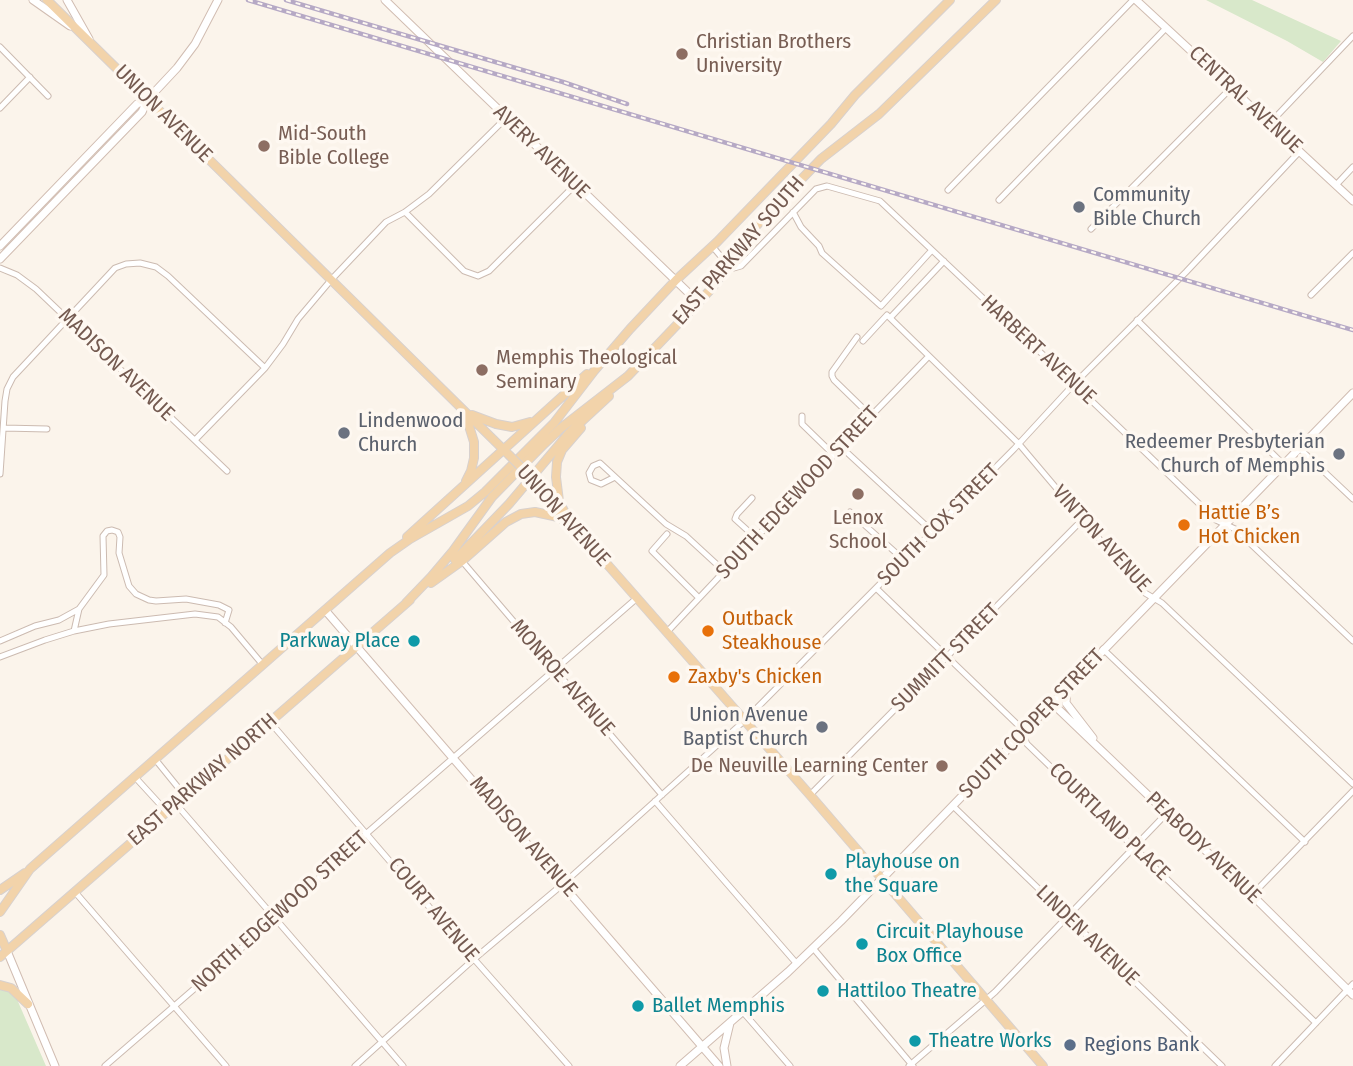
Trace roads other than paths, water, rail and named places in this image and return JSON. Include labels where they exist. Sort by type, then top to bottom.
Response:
[{"type":"main road","points":[[33,0],[89,40]]},
{"type":"main road","name":"UNION AVENUE","points":[[47,0],[529,476],[810,795],[1040,1063]]},
{"type":"main road","points":[[67,0],[89,40]]},
{"type":"main road","points":[[0,259],[142,112],[148,99],[190,51],[218,0]]},
{"type":"main road","name":"AVERY AVENUE","points":[[385,0],[698,302]]},
{"type":"main road","name":"EAST PARKWAY SOUTH","points":[[390,553],[410,538],[477,499],[554,423],[630,329],[950,0]]},
{"type":"main road","name":"EAST PARKWAY SOUTH","points":[[406,603],[453,551],[492,497],[561,428],[628,376],[713,287],[755,227],[821,159],[879,114],[996,0]]},
{"type":"main road","name":"CENTRAL AVENUE","points":[[1134,0],[1353,201]]},
{"type":"main road","points":[[0,246],[137,104],[148,99]]},
{"type":"main road","points":[[0,890],[30,869],[463,486],[506,452],[539,417],[607,356]]},
{"type":"main road","points":[[566,517],[559,501],[557,461],[562,450],[628,376]]},
{"type":"main road","name":"SOUTH COOPER STREET","points":[[680,1066],[797,964],[883,879],[1353,393]]},
{"type":"main road","points":[[431,583],[482,533],[569,433],[598,408]]},
{"type":"main road","points":[[464,410],[481,420],[512,427],[539,417]]},
{"type":"main road","points":[[463,486],[474,458],[474,442],[464,410]]},
{"type":"main road","points":[[406,603],[462,561],[506,522],[521,514],[545,514],[573,525]]},
{"type":"main road","name":"EAST PARKWAY NORTH","points":[[3,954],[406,603]]},
{"type":"main road","name":"MADISON AVENUE","points":[[325,610],[719,1066]]},
{"type":"main road","points":[[1067,687],[1066,703],[1093,737],[1093,743]]},
{"type":"main road","name":"PEABODY AVENUE","points":[[1052,703],[1351,989]]},
{"type":"main road","points":[[0,912],[30,869]]},
{"type":"main road","points":[[0,935],[3,954],[55,1066]]},
{"type":"main road","points":[[0,985],[11,988],[28,1004]]},
{"type":"main road","points":[[727,1066],[724,1048],[730,1023]]},
{"type":"street","points":[[948,190],[1134,0]]},
{"type":"street","points":[[999,200],[1166,28]]},
{"type":"street","points":[[1270,123],[1353,36]]},
{"type":"street","points":[[0,47],[48,96]]},
{"type":"street","points":[[0,108],[30,77]]},
{"type":"street","points":[[1091,229],[1231,88]]},
{"type":"street","points":[[195,440],[265,368],[298,319],[386,222],[429,194],[506,118]]},
{"type":"street","name":"SOUTH COX STREET","points":[[355,1066],[744,721],[933,532],[1136,320],[1186,272],[1300,150]]},
{"type":"street","points":[[1336,185],[1353,167]]},
{"type":"street","points":[[405,212],[464,271],[478,276],[488,271],[575,185]]},
{"type":"street","name":"HARBERT AVENUE","points":[[729,266],[741,266],[816,189],[827,186],[880,201],[1216,520],[1235,529],[1353,641]]},
{"type":"street","points":[[793,212],[801,227],[822,253],[881,306],[932,250]]},
{"type":"street","points":[[712,246],[729,266]]},
{"type":"street","points":[[1311,295],[1353,253]]},
{"type":"street","points":[[871,415],[834,380],[832,372],[860,339],[888,317],[944,261]]},
{"type":"street","points":[[0,474],[5,401],[9,384],[18,370],[115,268],[140,263],[156,267],[265,368]]},
{"type":"street","name":"MADISON AVENUE","points":[[0,268],[17,275],[68,318],[227,471]]},
{"type":"street","name":"VINTON AVENUE","points":[[888,317],[1018,444],[1145,593],[1162,603],[1353,784]]},
{"type":"street","points":[[1136,320],[1283,464]]},
{"type":"street","name":"SOUTH EDGEWOOD STREET","points":[[667,632],[929,356]]},
{"type":"street","points":[[802,416],[802,424],[834,455]]},
{"type":"street","points":[[4,428],[47,429]]},
{"type":"street","points":[[841,447],[933,532]]},
{"type":"street","points":[[1299,448],[1353,499]]},
{"type":"street","points":[[615,477],[601,484],[591,480],[589,474],[593,466],[600,463],[666,524],[687,536],[724,571]]},
{"type":"street","points":[[752,498],[735,519],[756,538]]},
{"type":"street","points":[[850,512],[905,560]]},
{"type":"street","name":"SUMMITT STREET","points":[[810,795],[1082,520]]},
{"type":"street","points":[[74,631],[79,610],[104,575],[103,536],[107,531],[113,530],[118,532],[120,537],[119,553],[130,586],[136,594],[156,601],[186,599],[219,605],[229,610],[225,623]]},
{"type":"street","points":[[667,534],[652,551],[699,598]]},
{"type":"street","name":"MONROE AVENUE","points":[[462,561],[662,795]]},
{"type":"street","name":"COURTLAND PLACE","points":[[877,589],[1018,725],[1027,744],[1316,1023]]},
{"type":"street","points":[[454,758],[637,598]]},
{"type":"street","points":[[0,641],[79,610]]},
{"type":"street","points":[[0,657],[74,631],[195,614],[218,617],[263,665]]},
{"type":"street","points":[[1103,649],[1305,842]]},
{"type":"street","name":"COURT AVENUE","points":[[270,722],[569,1066]]},
{"type":"street","name":"NORTH EDGEWOOD STREET","points":[[105,1066],[275,919],[367,833],[454,758]]},
{"type":"street","points":[[155,760],[185,796]]},
{"type":"street","points":[[134,776],[167,812]]},
{"type":"street","points":[[1252,895],[1353,791]]},
{"type":"street","points":[[655,801],[797,964]]},
{"type":"street","points":[[176,804],[403,1066]]},
{"type":"street","name":"LINDEN AVENUE","points":[[953,806],[1222,1066]]},
{"type":"street","points":[[813,948],[911,1065],[995,992],[1167,813]]},
{"type":"street","points":[[75,892],[226,1066]]},
{"type":"street","points":[[1275,1066],[1351,989]]},
{"type":"street","points":[[743,1012],[790,1066]]},
{"type":"street","points":[[1029,1066],[1040,1063]]},
{"type":"railway","points":[[248,0],[1353,330]]},
{"type":"railway","points":[[286,0],[563,82],[627,104]]},
{"type":"place","name":"Christian Brothers University","points":[[682,54]]},
{"type":"place","name":"Mid-South Bible College","points":[[264,146]]},
{"type":"place","name":"Community Bible Church","points":[[1079,207]]},
{"type":"place","name":"Memphis Theological Seminary","points":[[482,370]]},
{"type":"place","name":"Lindenwood Church","points":[[344,433]]},
{"type":"place","name":"Redeemer Presbyterian Church of Memphis","points":[[1339,454]]},
{"type":"place","name":"Lenox School","points":[[858,494]]},
{"type":"place","name":"Hattie B’s Hot Chicken","points":[[1184,525]]},
{"type":"place","name":"Outback Steakhouse","points":[[708,631]]},
{"type":"place","name":"Parkway Place","points":[[414,641]]},
{"type":"place","name":"Zaxby's Chicken","points":[[674,677]]},
{"type":"place","name":"Union Avenue Baptist Church","points":[[822,727]]},
{"type":"place","name":"De Neuville Learning Center","points":[[942,766]]},
{"type":"place","name":"Playhouse on the Square","points":[[831,874]]},
{"type":"place","name":"Circuit Playhouse Box Office","points":[[862,944]]},
{"type":"place","name":"Hattiloo Theatre","points":[[823,991]]},
{"type":"place","name":"Ballet Memphis","points":[[638,1006]]},
{"type":"place","name":"Theatre Works","points":[[915,1041]]},
{"type":"place","name":"Regions Bank","points":[[1070,1045]]}]
